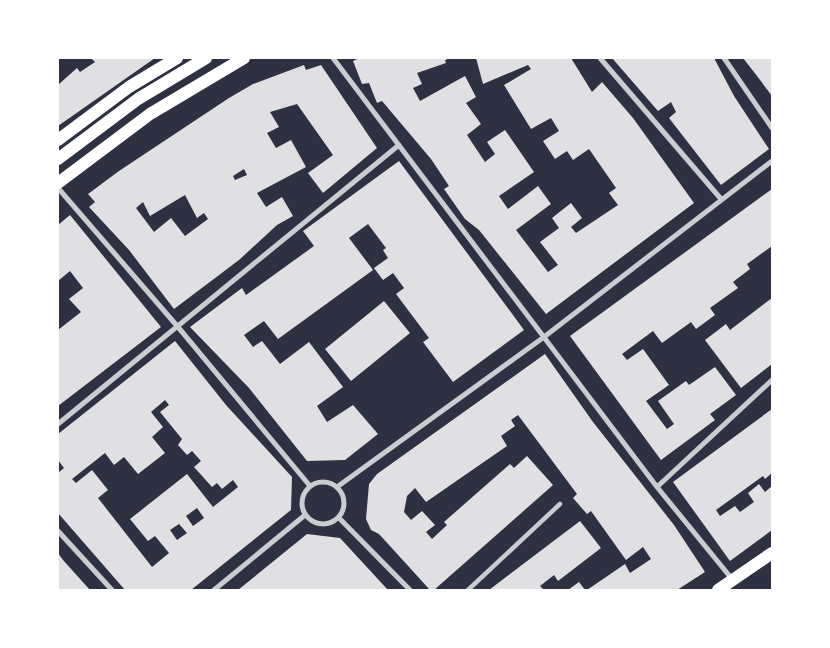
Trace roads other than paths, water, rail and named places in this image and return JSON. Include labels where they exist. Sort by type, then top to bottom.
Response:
[{"type":"main road","points":[[58,140],[129,87],[177,58]]},
{"type":"main road","points":[[58,159],[138,99],[206,58]]},
{"type":"main road","points":[[58,183],[150,114],[244,58]]},
{"type":"main road","points":[[718,590],[772,553]]},
{"type":"street","points":[[333,58],[657,487],[733,580]]},
{"type":"street","points":[[600,58],[721,199]]},
{"type":"street","points":[[724,58],[772,128]]},
{"type":"street","points":[[58,424],[399,145]]},
{"type":"street","points":[[337,487],[544,337],[772,161]]},
{"type":"street","points":[[58,188],[178,327],[310,486]]},
{"type":"street","points":[[657,487],[772,380]]},
{"type":"street","points":[[324,482],[337,487],[344,499],[344,506],[339,518],[330,523],[321,524],[312,521],[305,515],[302,499],[310,486],[324,482]]},
{"type":"street","points":[[468,590],[560,504]]},
{"type":"street","points":[[214,590],[305,515]]},
{"type":"street","points":[[339,518],[410,590]]},
{"type":"street","points":[[58,531],[112,590]]}]
